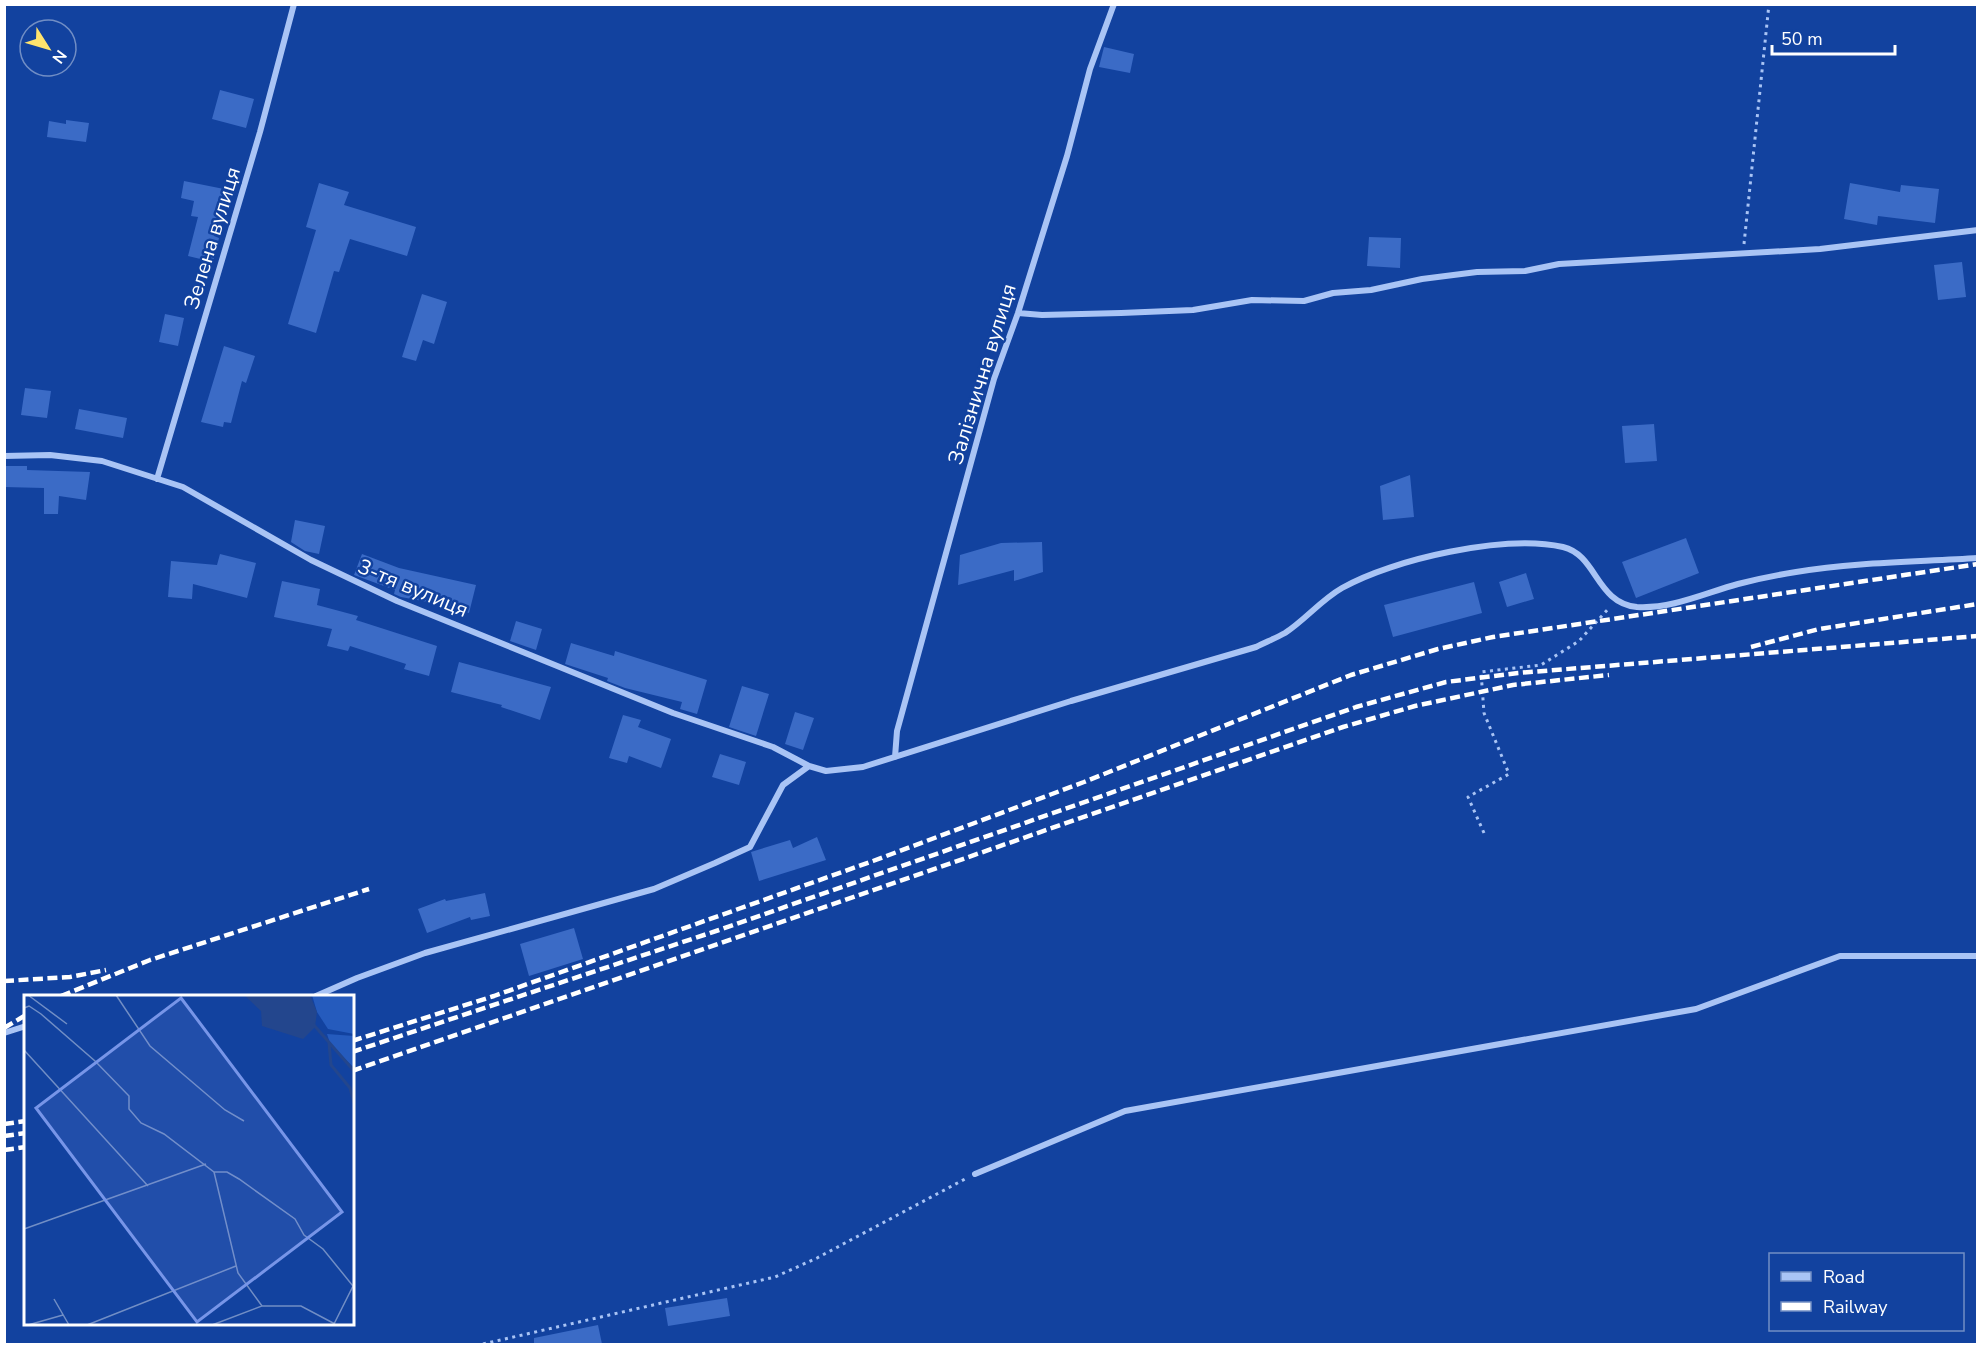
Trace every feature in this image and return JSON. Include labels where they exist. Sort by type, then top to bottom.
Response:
[{"type":"street","name":"Зелена вулиця","points":[[157,479],[260,132],[294,4]]},
{"type":"street","name":"Залізнична вулиця","points":[[895,757],[897,731],[991,390],[1018,313],[1067,156],[1090,69],[1114,4]]},
{"type":"street","points":[[1018,313],[1042,315],[1193,310],[1252,300],[1304,301],[1333,293],[1371,290],[1422,279],[1477,272],[1525,271],[1559,264],[1831,248],[1977,230]]},
{"type":"street","name":"3-тя вулиця","points":[[4,456],[50,455],[102,461],[183,487],[311,560],[397,601],[673,713],[772,747],[809,766]]},
{"type":"street","points":[[318,995],[425,953],[654,889],[750,847],[783,785],[809,766],[826,771],[863,767],[1071,701],[1256,647],[1285,633],[1339,589],[1366,575],[1423,557],[1512,544],[1560,546],[1575,550],[1586,559],[1597,582],[1617,598],[1634,607],[1664,606],[1740,583],[1796,572],[1871,563],[1977,558]]},
{"type":"street","points":[[975,1174],[1125,1111],[1696,1009],[1840,956],[1977,956]]},
{"type":"street","points":[[4,1034],[24,1027]]},
{"type":"path","points":[[1743,252],[1769,4]]},
{"type":"path","points":[[1484,833],[1468,797],[1509,774],[1484,713],[1481,672],[1541,665],[1579,641],[1617,598]]},
{"type":"path","points":[[483,1344],[776,1277],[817,1258],[975,1174]]},
{"type":"building","points":[[1104,47],[1134,54],[1130,73],[1099,67]]},
{"type":"building","points":[[220,90],[254,99],[246,128],[212,119]]},
{"type":"building","points":[[66,120],[89,123],[86,142],[47,137],[49,121],[66,124]]},
{"type":"building","points":[[184,181],[224,189],[214,236],[219,238],[213,262],[188,256],[198,217],[191,216],[194,201],[181,198]]},
{"type":"building","points":[[319,183],[349,192],[344,205],[416,227],[407,256],[350,239],[339,272],[334,271],[316,333],[288,324],[316,230],[306,227]]},
{"type":"building","points":[[1850,183],[1900,192],[1901,185],[1939,189],[1935,223],[1878,216],[1877,225],[1844,219]]},
{"type":"building","points":[[1369,237],[1401,238],[1400,268],[1367,266]]},
{"type":"building","points":[[1962,262],[1966,297],[1938,300],[1934,265]]},
{"type":"building","points":[[422,294],[447,302],[434,344],[423,340],[416,361],[402,357]]},
{"type":"building","points":[[165,314],[184,318],[178,346],[159,342]]},
{"type":"building","points":[[224,346],[255,356],[246,383],[242,381],[231,423],[224,422],[223,427],[201,422]]},
{"type":"building","points":[[25,388],[51,391],[47,418],[21,415]]},
{"type":"building","points":[[79,409],[127,418],[123,438],[75,429]]},
{"type":"building","points":[[1654,424],[1657,461],[1625,463],[1622,426]]},
{"type":"building","points":[[4,466],[27,466],[27,470],[90,472],[86,500],[59,496],[58,514],[44,514],[44,488],[4,487]]},
{"type":"building","points":[[1410,475],[1414,517],[1383,520],[1380,486]]},
{"type":"building","points":[[295,520],[325,526],[319,554],[305,551],[291,542]]},
{"type":"building","points":[[1686,538],[1699,573],[1636,598],[1622,562]]},
{"type":"building","points":[[1042,542],[1043,572],[1014,581],[1014,570],[958,585],[960,555],[1001,543]]},
{"type":"building","points":[[220,554],[256,563],[247,598],[193,584],[192,599],[168,597],[171,561],[217,565]]},
{"type":"building","points":[[362,554],[399,568],[476,585],[469,613],[439,604],[401,597],[394,594],[395,590],[354,575]]},
{"type":"building","points":[[1526,573],[1534,599],[1507,607],[1499,582]]},
{"type":"building","points":[[282,581],[320,589],[317,605],[358,616],[356,620],[437,646],[429,676],[404,669],[406,664],[350,646],[348,651],[327,646],[332,629],[274,617]]},
{"type":"building","points":[[1474,582],[1482,613],[1393,637],[1384,605]]},
{"type":"building","points":[[516,621],[542,629],[536,650],[510,641]]},
{"type":"building","points":[[571,643],[614,656],[615,651],[707,680],[697,714],[680,709],[682,702],[625,688],[607,681],[608,678],[565,664]]},
{"type":"building","points":[[459,662],[551,687],[540,720],[501,707],[502,705],[451,692]]},
{"type":"building","points":[[742,686],[769,694],[756,736],[729,727]]},
{"type":"building","points":[[795,712],[814,718],[803,750],[785,744]]},
{"type":"building","points":[[623,715],[641,720],[638,727],[671,739],[661,768],[629,756],[627,763],[609,758]]},
{"type":"building","points":[[720,754],[746,762],[739,785],[712,777]]},
{"type":"building","points":[[817,837],[826,860],[759,881],[751,852],[790,840],[793,848]]},
{"type":"building","points":[[485,893],[490,916],[471,920],[470,917],[427,933],[418,909],[445,899],[446,901]]},
{"type":"building","points":[[574,928],[583,959],[529,976],[520,944]]},
{"type":"building","points":[[727,1298],[730,1316],[668,1326],[665,1308]]},
{"type":"building","points":[[598,1325],[602,1344],[534,1344],[534,1338]]},
{"type":"railway","points":[[354,1040],[494,996],[873,861],[1084,782],[1351,675],[1438,649],[1493,637],[1978,564]]},
{"type":"railway","points":[[1751,647],[1819,629],[1978,604]]},
{"type":"railway","points":[[354,1051],[719,930],[1356,707],[1446,682],[1518,673],[1978,636]]},
{"type":"railway","points":[[354,1070],[1343,727],[1415,706],[1513,685],[1609,675]]},
{"type":"railway","points":[[63,995],[150,960],[369,889]]},
{"type":"railway","points":[[4,981],[70,977],[106,970]]},
{"type":"railway","points":[[4,1028],[24,1016]]},
{"type":"railway","points":[[4,1124],[24,1121]]},
{"type":"railway","points":[[4,1136],[24,1133]]},
{"type":"railway","points":[[4,1150],[24,1147]]}]
